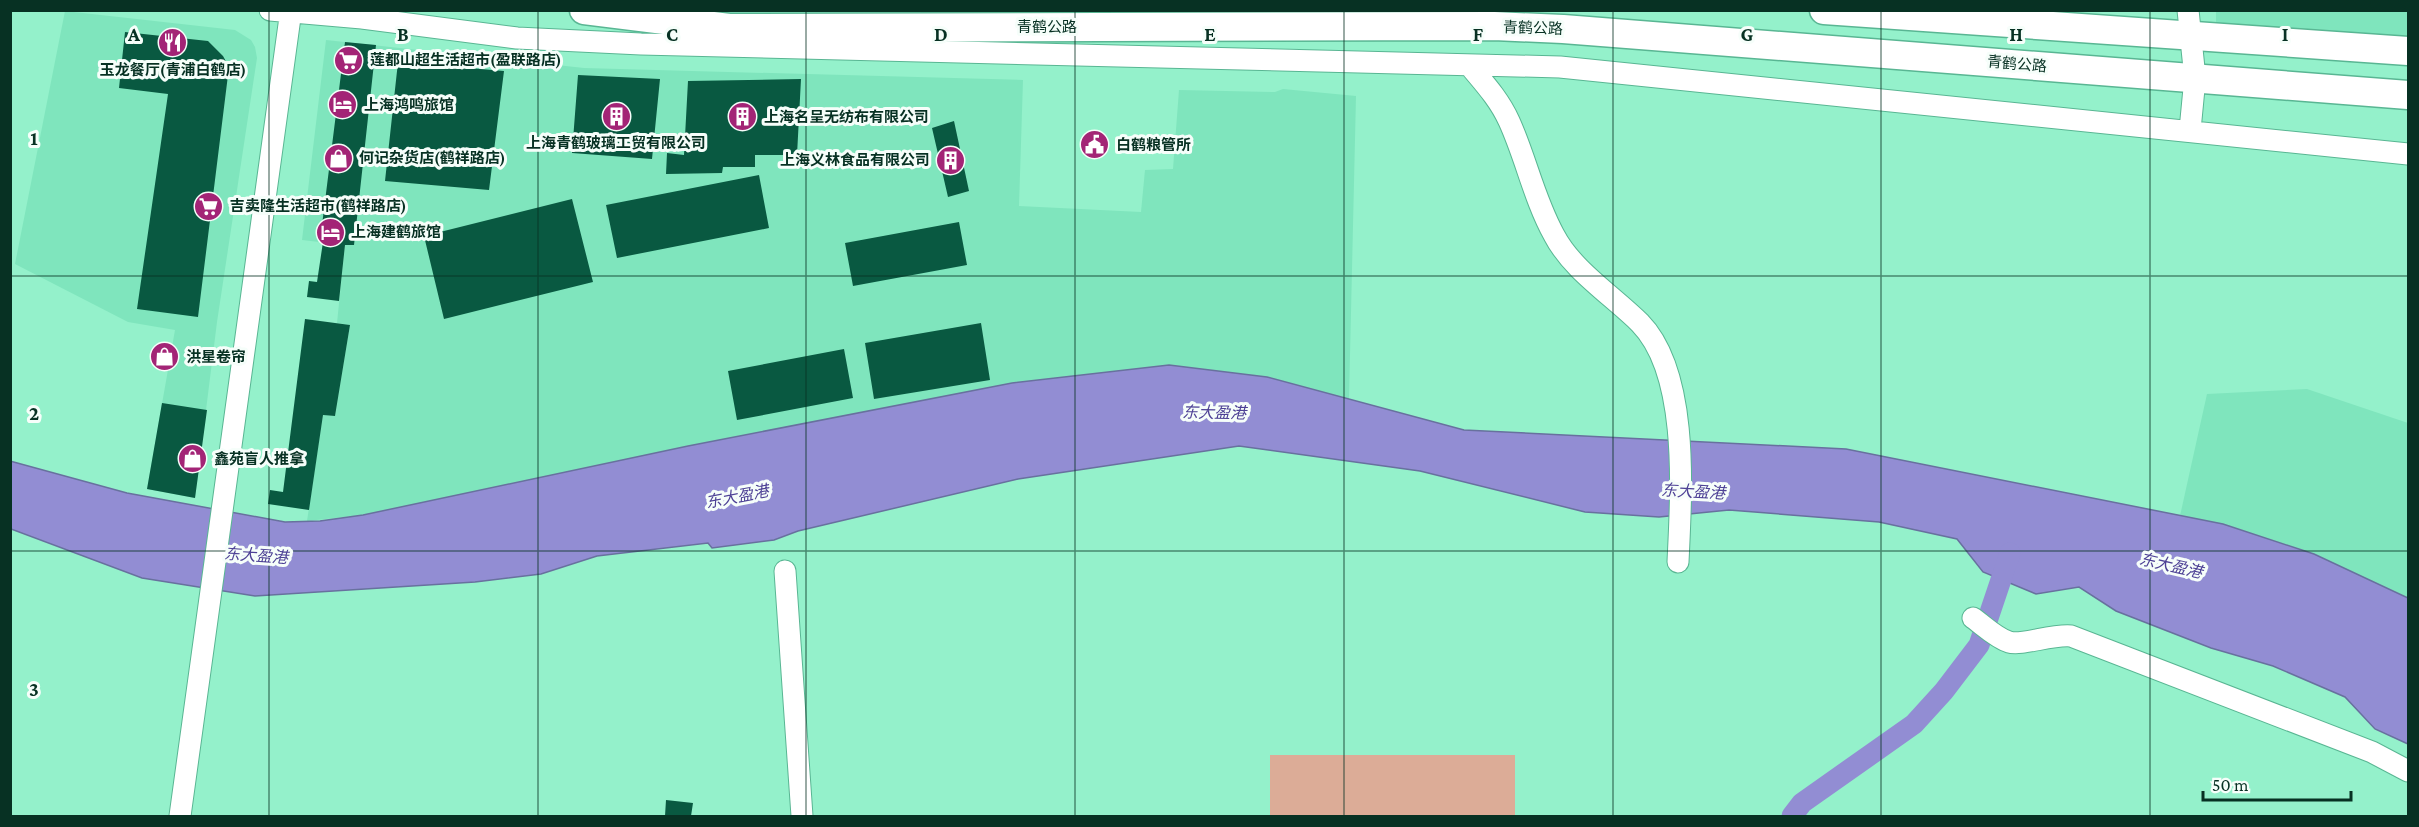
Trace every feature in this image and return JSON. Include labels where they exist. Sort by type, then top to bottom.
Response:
[{"type":"main road","name":"青鹤公路","points":[[584,10],[729,28],[1494,26],[1563,28],[2409,95]]},
{"type":"main road","points":[[1824,10],[2189,23],[2409,51]]},
{"type":"street","points":[[180,816],[242,364],[284,11],[362,18],[517,38],[641,44],[1560,67],[2409,154]]},
{"type":"street","points":[[2189,23],[2195,78],[2190,130]]},
{"type":"street","points":[[1469,65],[1496,97],[1509,121],[1555,237],[1601,289],[1641,324],[1657,344],[1668,376],[1677,426],[1680,517],[1678,561]]},
{"type":"street","points":[[785,571],[802,816]]},
{"type":"street","points":[[1972,618],[2006,642],[2023,642],[2055,634],[2072,636],[2372,752],[2409,771]]},
{"type":"shaded area","points":[[65,11],[235,30],[251,40],[255,47],[257,58],[217,322],[195,498],[147,489],[175,330],[128,322],[15,264]]},
{"type":"shaded area","points":[[2216,11],[2408,11],[2408,44],[2216,30]]},
{"type":"shaded area","points":[[326,40],[584,68],[1023,80],[1019,206],[1141,212],[1145,170],[1173,169],[1179,90],[1275,92],[1283,89],[1356,96],[1349,399],[1267,377],[1169,365],[1012,383],[363,515],[307,521],[323,415],[335,416],[350,325],[337,323],[345,245],[302,240]]},
{"type":"shaded area","points":[[2307,389],[2408,423],[2408,598],[2314,554],[2223,524],[2180,516],[2207,394]]},
{"type":"shaded area","points":[[1270,755],[1515,755],[1515,816],[1270,816]]},
{"type":"water","name":"东大盈港","points":[[1169,365],[1267,377],[1464,430],[1846,449],[2223,524],[2314,554],[2408,598],[2408,744],[2375,729],[2345,697],[2273,666],[2211,648],[2116,611],[2079,587],[2036,594],[1983,572],[1957,539],[1879,522],[1729,510],[1659,517],[1585,512],[1420,471],[1239,446],[1018,479],[798,531],[774,540],[712,548],[708,543],[597,556],[541,574],[475,582],[255,596],[142,578],[11,529],[10,461],[127,493],[285,522],[320,521],[363,515],[688,446],[1012,383]]},
{"type":"building","points":[[125,32],[208,41],[223,56],[229,67],[198,317],[137,309],[168,94],[119,88]]},
{"type":"building","points":[[345,42],[376,45],[354,245],[345,245],[339,301],[307,297],[309,281],[317,282],[323,242],[320,241]]},
{"type":"building","points":[[398,62],[504,71],[489,190],[385,181]]},
{"type":"building","name":"上海青鹤玻璃工贸有限公司","points":[[578,75],[660,79],[652,159],[572,153]]},
{"type":"building","name":"上海名呈无纺布有限公司","points":[[801,79],[797,155],[755,155],[755,167],[723,167],[722,173],[666,174],[667,153],[684,155],[688,81]]},
{"type":"building","name":"上海义林食品有限公司","points":[[954,121],[969,191],[948,197],[932,128]]},
{"type":"building","points":[[759,175],[769,228],[617,258],[606,205]]},
{"type":"building","points":[[572,199],[593,282],[444,319],[424,236]]},
{"type":"building","points":[[959,222],[967,265],[853,286],[845,243]]},
{"type":"building","points":[[305,319],[350,325],[335,416],[323,415],[309,510],[268,504],[270,490],[283,492]]},
{"type":"building","points":[[981,323],[990,380],[874,399],[865,343]]},
{"type":"building","points":[[844,349],[853,398],[737,420],[728,371]]},
{"type":"building","points":[[162,403],[207,410],[195,498],[147,489]]},
{"type":"building","points":[[666,800],[693,803],[691,816],[665,816]]},
{"type":"waterway","points":[[1792,816],[1802,803],[1914,724],[1944,691],[1979,645],[2010,553]]},
{"type":"place","name":"玉龙餐厅(青浦白鹤店)","points":[[173,43]]},
{"type":"place","name":"莲都山超生活超市(盈联路店)","points":[[349,60]]},
{"type":"place","name":"上海鸿鸣旅馆","points":[[343,105]]},
{"type":"place","name":"上海青鹤玻璃工贸有限公司","points":[[616,116]]},
{"type":"place","name":"上海名呈无纺布有限公司","points":[[743,117]]},
{"type":"place","name":"白鹤粮管所","points":[[1095,145]]},
{"type":"place","name":"何记杂货店(鹤祥路店)","points":[[338,158]]},
{"type":"place","name":"上海义林食品有限公司","points":[[951,160]]},
{"type":"place","name":"吉卖隆生活超市(鹤祥路店)","points":[[209,206]]},
{"type":"place","name":"上海建鹤旅馆","points":[[330,232]]},
{"type":"place","name":"洪星卷帘","points":[[165,357]]},
{"type":"place","name":"鑫苑盲人推拿","points":[[193,459]]}]
